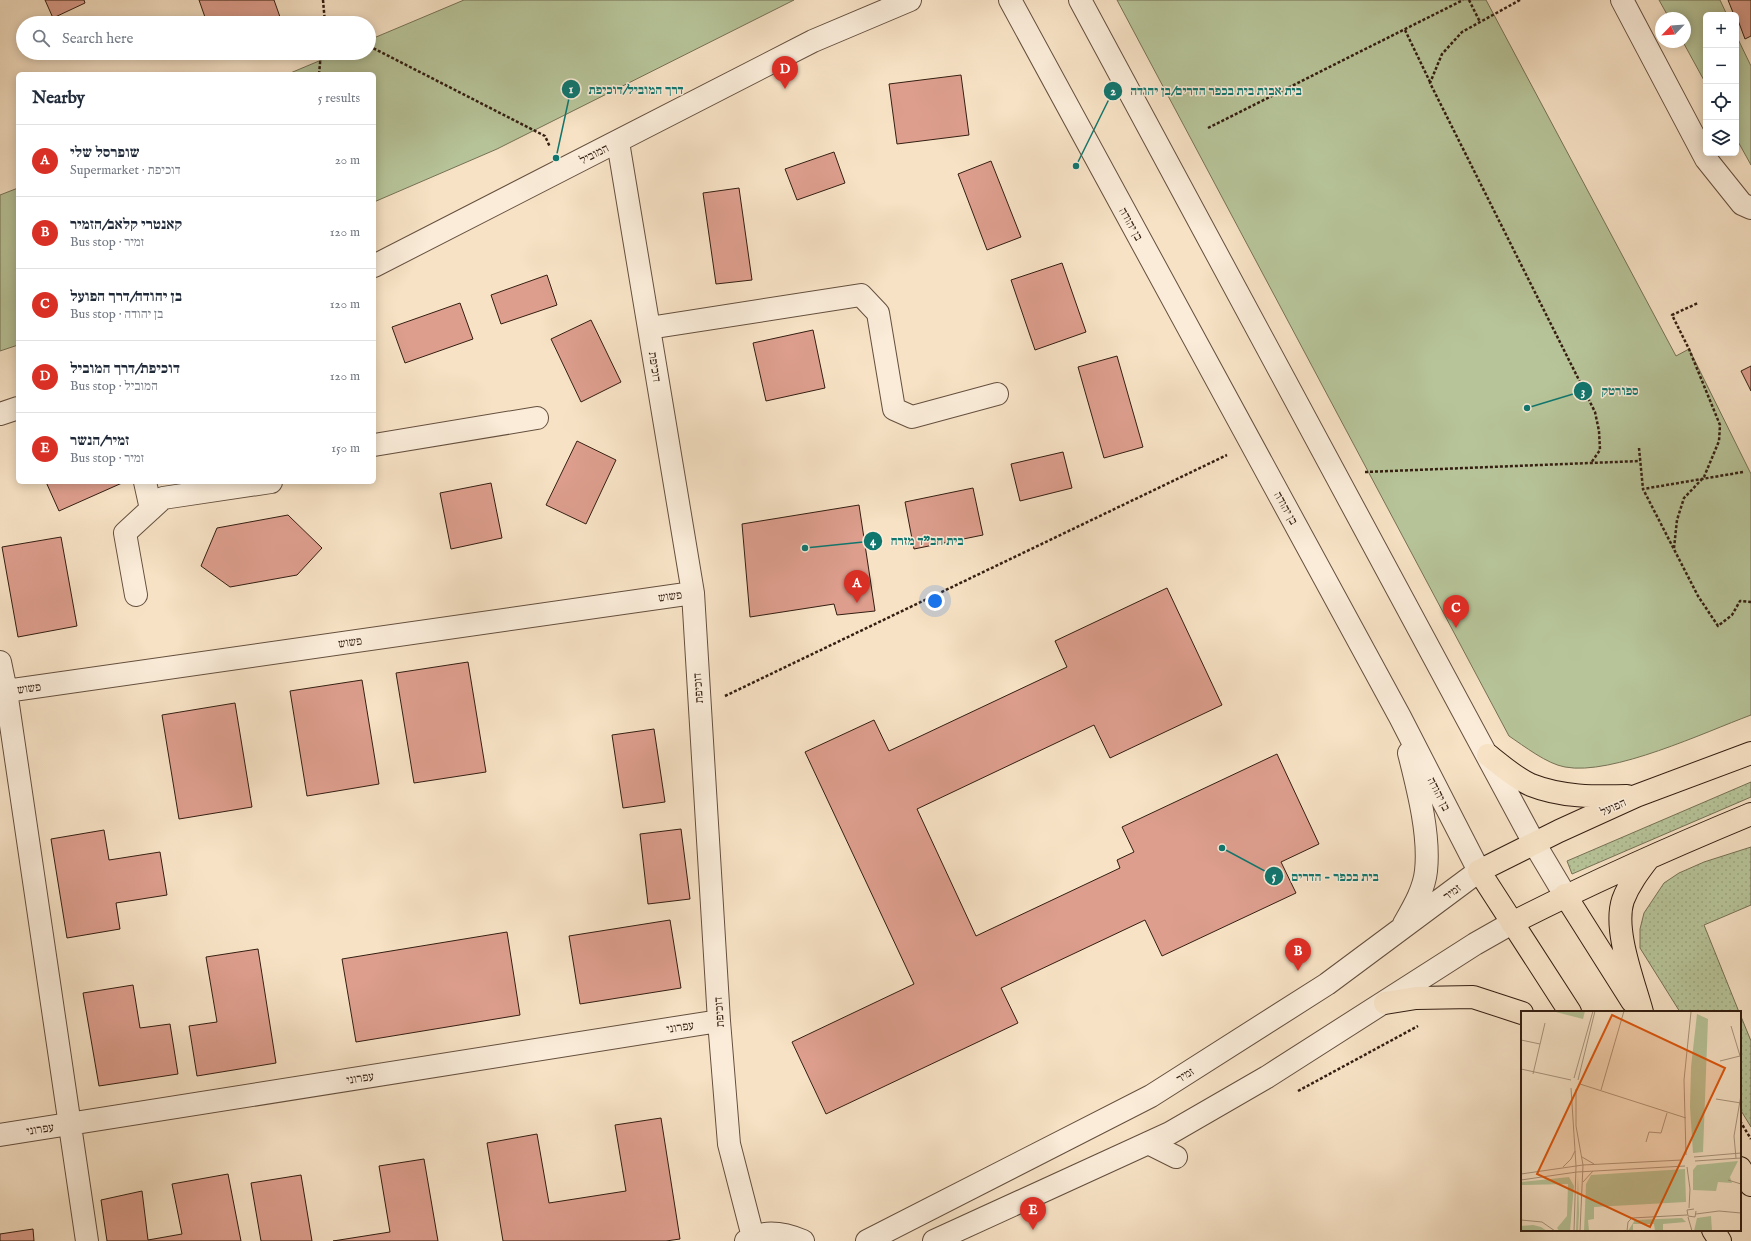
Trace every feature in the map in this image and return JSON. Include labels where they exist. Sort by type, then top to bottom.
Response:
[{"type":"main road","name":"הפועל","points":[[1479,871],[1534,843],[1636,796],[1751,754]]},
{"type":"main road","points":[[1488,755],[1531,784],[1566,793],[1599,797],[1636,796]]},
{"type":"main road","points":[[1512,923],[1565,895],[1651,855],[1751,814]]},
{"type":"main road","points":[[1640,1011],[1620,930],[1622,901],[1632,881],[1651,855]]},
{"type":"main road","name":"בן יהודה","points":[[1479,871],[1569,1011]]},
{"type":"main road","points":[[1565,895],[1639,1011]]},
{"type":"main road","points":[[1385,1003],[1416,998],[1472,997],[1521,1013]]},
{"type":"main road","points":[[1741,1170],[1751,1185]]},
{"type":"main road","points":[[1714,1231],[1720,1241]]},
{"type":"street","name":"המוביל","points":[[813,41],[871,0]]},
{"type":"street","name":"המוביל","points":[[376,265],[813,41],[910,0]]},
{"type":"street","name":"בן יהודה","points":[[1010,0],[1400,717],[1479,871]]},
{"type":"street","points":[[1080,0],[1488,755],[1534,843],[1565,895]]},
{"type":"street","points":[[1622,0],[1706,160],[1742,204],[1751,208]]},
{"type":"street","name":"דוכיפת","points":[[618,142],[693,593],[719,1021],[729,1144],[749,1239]]},
{"type":"street","points":[[649,328],[860,295],[878,313],[894,409],[912,417],[996,394]]},
{"type":"street","points":[[0,414],[16,409]]},
{"type":"street","points":[[376,441],[537,418]]},
{"type":"street","points":[[145,484],[151,509]]},
{"type":"street","points":[[136,595],[126,533],[163,498],[258,484]]},
{"type":"street","name":"פשוש","points":[[6,692],[693,593]]},
{"type":"street","points":[[0,662],[6,692],[87,1241]]},
{"type":"street","points":[[1400,717],[1415,778],[1426,837],[1426,871],[1418,899],[1401,929]]},
{"type":"street","name":"זמיר","points":[[867,1241],[1151,1096],[1327,984],[1479,871]]},
{"type":"street","points":[[934,1241],[1170,1133],[1267,1077],[1385,1003],[1475,944],[1512,923]]},
{"type":"street","name":"עפרוני","points":[[0,1135],[719,1021]]},
{"type":"street","points":[[1148,1143],[1176,1157]]},
{"type":"street","points":[[749,1239],[770,1233],[788,1234],[803,1241]]},
{"type":"path","points":[[323,0],[324,16]]},
{"type":"path","points":[[1208,128],[1462,0]]},
{"type":"path","points":[[1469,0],[1480,22]]},
{"type":"path","points":[[1430,83],[1442,54],[1462,32],[1520,0]]},
{"type":"path","points":[[1404,30],[1595,412],[1599,430],[1600,450],[1591,463]]},
{"type":"path","points":[[376,50],[546,136],[562,171]]},
{"type":"path","points":[[319,72],[321,60]]},
{"type":"path","points":[[1674,548],[1677,520],[1684,498],[1704,477],[1719,441],[1720,425],[1689,349],[1672,315],[1698,303]]},
{"type":"path","points":[[700,708],[1251,443]]},
{"type":"path","points":[[1639,448],[1642,489],[1698,596],[1718,626],[1732,615],[1740,601],[1751,602]]},
{"type":"path","points":[[1359,473],[1640,461]]},
{"type":"path","points":[[1642,489],[1704,477],[1743,472]]},
{"type":"path","points":[[1293,1093],[1424,1023]]},
{"type":"path","points":[[1741,1123],[1751,1139]]},
{"type":"green space","points":[[464,0],[794,0],[497,149],[376,201],[376,72],[293,72],[321,60],[376,60],[376,37]]},
{"type":"green space","points":[[1117,0],[1486,0],[1676,356],[1689,349],[1751,474],[1751,715],[1658,751],[1607,765],[1585,768],[1565,767],[1558,765],[1536,754],[1509,736]]},
{"type":"green space","points":[[1659,0],[1720,0],[1726,12],[1703,12],[1703,79],[1686,48],[1691,48],[1691,12],[1666,12]]},
{"type":"green space","points":[[1739,41],[1751,66],[1751,165],[1739,143]]},
{"type":"green space","points":[[16,189],[16,346],[0,351],[0,195]]},
{"type":"green space","points":[[1751,782],[1751,797],[1572,874],[1567,861]]},
{"type":"green space","points":[[1751,847],[1751,905],[1704,925],[1739,1011],[1679,1011],[1640,948],[1640,929],[1644,913],[1664,883],[1679,873],[1704,862]]},
{"type":"green space","points":[[1741,1016],[1751,1041],[1751,1127],[1741,1111]]},
{"type":"building","points":[[45,0],[84,0],[85,3],[57,16],[52,16]]},
{"type":"building","points":[[199,0],[274,0],[280,16],[205,16]]},
{"type":"building","points":[[1728,0],[1751,0],[1751,36],[1745,39],[1739,23],[1739,12],[1733,12]]},
{"type":"building","points":[[961,75],[969,135],[897,144],[889,84]]},
{"type":"building","points":[[834,152],[845,183],[797,200],[785,169]]},
{"type":"building","points":[[991,161],[1021,237],[987,250],[958,174]]},
{"type":"building","points":[[739,188],[752,280],[716,284],[703,193]]},
{"type":"building","points":[[1062,263],[1086,332],[1035,350],[1011,280]]},
{"type":"building","points":[[547,275],[557,305],[501,324],[491,295]]},
{"type":"building","points":[[460,303],[473,339],[405,363],[392,327]]},
{"type":"building","points":[[591,320],[621,382],[581,402],[551,339]]},
{"type":"building","points":[[813,330],[825,388],[766,401],[753,343]]},
{"type":"building","points":[[1117,356],[1143,447],[1104,458],[1078,367]]},
{"type":"building","points":[[1751,366],[1751,391],[1741,371]]},
{"type":"building","points":[[577,441],[616,460],[586,524],[546,505]]},
{"type":"building","points":[[1063,452],[1072,488],[1020,501],[1011,464]]},
{"type":"building","points":[[491,483],[502,538],[451,549],[440,493]]},
{"type":"building","points":[[47,484],[120,484],[59,511]]},
{"type":"building","points":[[973,488],[983,535],[914,549],[905,502]]},
{"type":"building","points":[[859,505],[875,611],[837,615],[834,604],[750,617],[742,524]]},
{"type":"building","points":[[288,515],[322,548],[297,575],[230,587],[201,566],[217,528]]},
{"type":"building","points":[[61,537],[77,626],[18,637],[2,547]]},
{"type":"building","points":[[1167,588],[1222,705],[1110,758],[1094,725],[917,809],[976,936],[1120,868],[1117,860],[1134,852],[1122,827],[1277,754],[1319,844],[1281,862],[1296,893],[1162,956],[1145,920],[1001,988],[1018,1023],[826,1114],[792,1042],[914,984],[805,752],[874,720],[889,751],[1067,667],[1055,641]]},
{"type":"building","points":[[468,662],[486,772],[414,783],[396,673]]},
{"type":"building","points":[[362,680],[379,784],[307,796],[290,691]]},
{"type":"building","points":[[235,703],[252,807],[179,819],[162,715]]},
{"type":"building","points":[[654,729],[665,802],[623,808],[612,735]]},
{"type":"building","points":[[681,829],[690,899],[648,904],[640,834]]},
{"type":"building","points":[[104,830],[109,860],[160,852],[167,895],[116,903],[120,929],[67,938],[51,839]]},
{"type":"building","points":[[670,920],[681,988],[580,1004],[569,936]]},
{"type":"building","points":[[507,932],[520,1015],[356,1042],[342,959]]},
{"type":"building","points":[[258,949],[276,1063],[197,1076],[189,1026],[217,1022],[206,957]]},
{"type":"building","points":[[133,985],[140,1028],[170,1024],[178,1074],[99,1086],[83,993]]},
{"type":"building","points":[[661,1118],[680,1239],[666,1241],[503,1241],[487,1143],[537,1134],[549,1203],[626,1191],[615,1125]]},
{"type":"building","points":[[424,1159],[438,1241],[333,1241],[390,1232],[379,1166]]},
{"type":"building","points":[[228,1174],[241,1241],[107,1241],[101,1200],[142,1191],[148,1240],[182,1234],[172,1184]]},
{"type":"building","points":[[301,1175],[312,1241],[261,1241],[251,1183]]},
{"type":"building","points":[[33,1229],[34,1241],[0,1241],[0,1234]]},
{"type":"place","name":"דוכיפת/דרך המוביל","points":[[785,89]]},
{"type":"place","name":"דרך המוביל/דוכיפת","points":[[556,158]]},
{"type":"place","name":"בית אבות בית בכפר הדרים/בן יהודה","points":[[1076,166]]},
{"type":"place","name":"ספורטק","points":[[1527,408]]},
{"type":"place","name":"בית חב\"ד מזרח","points":[[805,548]]},
{"type":"place","name":"שופרסל שלי","points":[[857,603]]},
{"type":"place","name":"בן יהודה/דרך הפועל","points":[[1456,628]]},
{"type":"place","name":"בית בכפר - הדרים","points":[[1222,848]]},
{"type":"place","name":"קאנטרי קלאב/הזמיר","points":[[1298,971]]},
{"type":"place","name":"זמיר/הנשר","points":[[1033,1230]]}]
